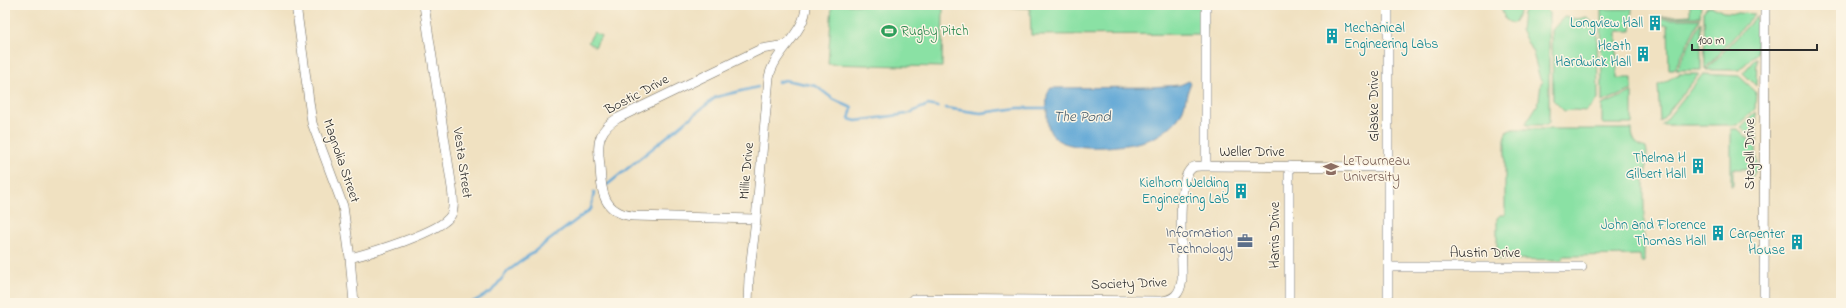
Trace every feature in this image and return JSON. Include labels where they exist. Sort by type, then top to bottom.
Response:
[{"type":"street","name":"Magnolia Street","points":[[296,5],[312,123],[343,206],[354,303]]},
{"type":"street","name":"Vesta Street","points":[[350,258],[388,247],[440,225],[448,219],[453,211],[452,188],[424,5]]},
{"type":"street","points":[[786,45],[804,19],[806,5]]},
{"type":"street","name":"Weller Drive","points":[[1206,5],[1206,166],[1388,167]]},
{"type":"street","name":"Glaske Drive","points":[[1388,5],[1388,303]]},
{"type":"street","name":"Stegall Drive","points":[[1764,303],[1765,5]]},
{"type":"street","name":"Bostic Drive","points":[[756,219],[633,216],[620,213],[609,205],[602,190],[599,145],[604,129],[618,118],[761,49],[786,45]]},
{"type":"street","name":"Millie Drive","points":[[748,303],[749,278],[769,77],[774,62],[786,45]]},
{"type":"street","name":"Society Drive","points":[[913,298],[1171,299],[1179,292],[1182,280],[1182,200],[1185,177],[1189,170],[1194,167],[1206,166]]},
{"type":"street","name":"Harris Drive","points":[[1288,166],[1288,303]]},
{"type":"street","name":"Austin Drive","points":[[1388,267],[1582,267]]},
{"type":"green space","points":[[832,5],[1206,5],[1206,34],[1031,35],[1030,8],[943,6],[942,67],[828,64]]},
{"type":"green space","points":[[1500,5],[1524,5],[1512,24],[1505,19]]},
{"type":"green space","points":[[1690,5],[1701,5],[1700,17],[1659,17],[1690,15]]},
{"type":"green space","points":[[1530,6],[1544,6],[1549,13],[1549,122],[1547,125],[1527,125],[1526,123],[1538,104],[1537,102],[1539,100],[1541,83],[1543,82],[1540,79],[1533,53],[1521,30],[1523,13]]},
{"type":"green space","points":[[1632,6],[1631,31],[1617,31],[1617,78],[1632,78],[1632,90],[1602,102],[1601,9],[1628,9]]},
{"type":"green space","points":[[1711,6],[1723,12],[1755,14],[1705,69],[1704,11],[1707,7]]},
{"type":"green space","points":[[1757,16],[1757,53],[1739,70],[1706,70]]},
{"type":"green space","points":[[1564,17],[1577,19],[1587,17],[1597,27],[1598,99],[1586,111],[1564,111],[1553,100],[1552,30]]},
{"type":"green space","points":[[1659,19],[1700,19],[1674,70],[1669,70],[1668,25],[1659,25]]},
{"type":"green space","points":[[1701,22],[1701,70],[1676,70]]},
{"type":"green space","points":[[594,32],[601,36],[595,47],[588,42]]},
{"type":"green space","points":[[1757,58],[1756,86],[1743,73]]},
{"type":"green space","points":[[1679,74],[1699,74],[1660,122],[1658,85],[1673,77],[1679,76]]},
{"type":"green space","points":[[1703,74],[1739,76],[1756,92],[1755,109],[1738,125],[1662,125]]},
{"type":"green space","points":[[1632,92],[1632,124],[1602,123],[1602,105]]},
{"type":"green space","points":[[1756,112],[1757,141],[1741,127]]},
{"type":"green space","points":[[1513,129],[1632,129],[1635,142],[1646,148],[1647,152],[1646,178],[1644,178],[1644,262],[1641,262],[1640,255],[1563,256],[1563,260],[1497,259],[1497,218],[1500,215],[1505,215],[1505,135],[1508,131]]},
{"type":"green space","points":[[1731,129],[1738,129],[1756,146],[1757,168],[1750,180],[1750,169],[1733,169],[1733,186],[1731,186]]},
{"type":"water","name":"The Pond","points":[[1189,81],[1191,83],[1180,116],[1164,132],[1146,141],[1119,146],[1074,146],[1062,142],[1054,137],[1048,125],[1047,99],[1051,88],[1151,87],[1180,85]]},
{"type":"waterway","points":[[778,82],[785,80],[816,86],[833,99],[852,108],[849,119],[856,121],[907,114],[928,105],[938,107]]},
{"type":"waterway","points":[[607,185],[716,97],[758,87]]},
{"type":"waterway","points":[[945,108],[981,113],[1018,108],[1047,108]]},
{"type":"waterway","points":[[471,303],[491,292],[508,271],[591,209],[594,192]]},
{"type":"place","name":"Longview Hall","points":[[1655,23]]},
{"type":"place","name":"Rugby Pitch","points":[[889,31]]},
{"type":"place","name":"Mechanical Engineering Labs","points":[[1332,36]]},
{"type":"place","name":"Heath Hardwick Hall","points":[[1643,54]]},
{"type":"place","name":"Thelma H Gilbert Hall","points":[[1698,166]]},
{"type":"place","name":"LeTourneau University","points":[[1331,169]]},
{"type":"place","name":"Kielhorn Welding Engineering Lab","points":[[1241,191]]},
{"type":"place","name":"John and Florence Thomas Hall","points":[[1718,233]]},
{"type":"place","name":"Information Technology","points":[[1245,241]]},
{"type":"place","name":"Carpenter House","points":[[1797,242]]}]
